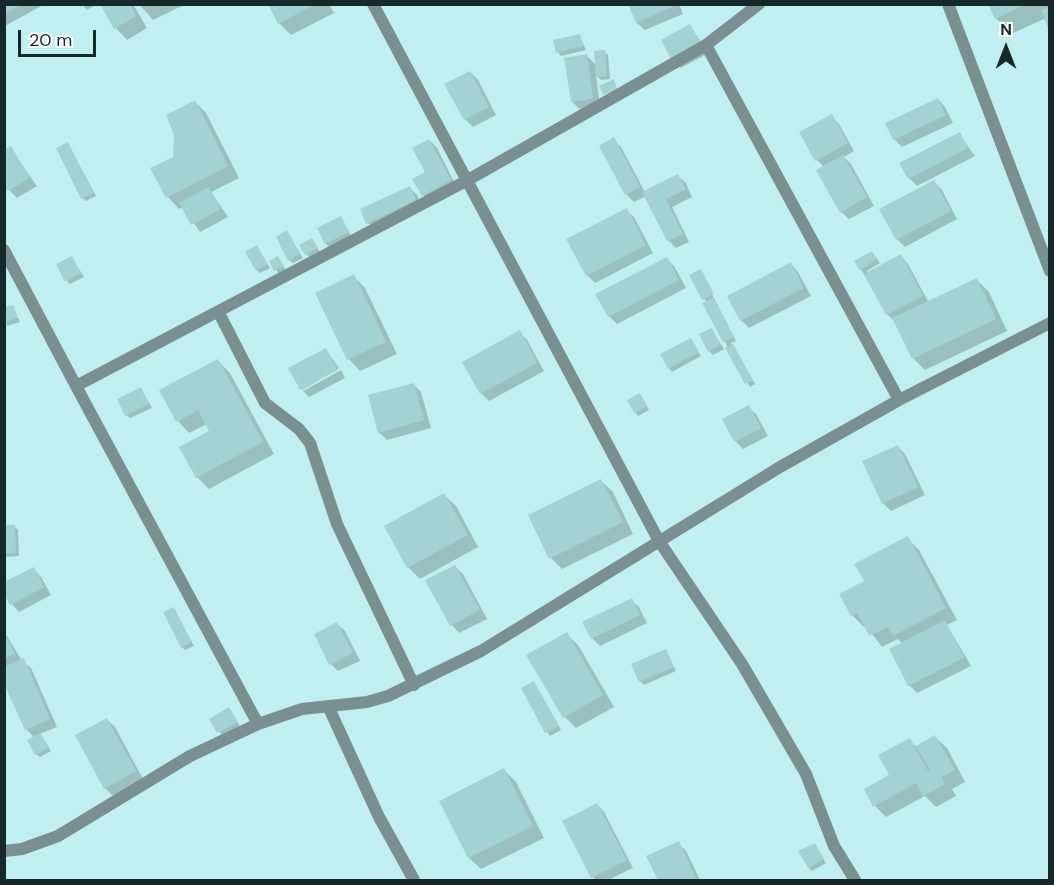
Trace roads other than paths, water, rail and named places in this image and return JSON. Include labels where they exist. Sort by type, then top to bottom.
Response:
[{"type":"street","points":[[373,4],[659,541],[742,664],[806,774],[834,846],[855,880]]},
{"type":"street","points":[[76,387],[466,181],[706,45],[759,4]]},
{"type":"street","points":[[948,4],[1050,271]]},
{"type":"street","points":[[706,45],[899,400]]},
{"type":"street","points":[[4,250],[258,724]]},
{"type":"street","points":[[219,313],[265,404],[299,429],[310,443],[337,524],[414,685]]},
{"type":"street","points":[[4,851],[22,849],[58,836],[190,756],[258,724],[302,709],[367,702],[414,685],[481,651],[780,467],[899,400],[1050,323]]},
{"type":"street","points":[[328,706],[379,817],[414,880]]}]
